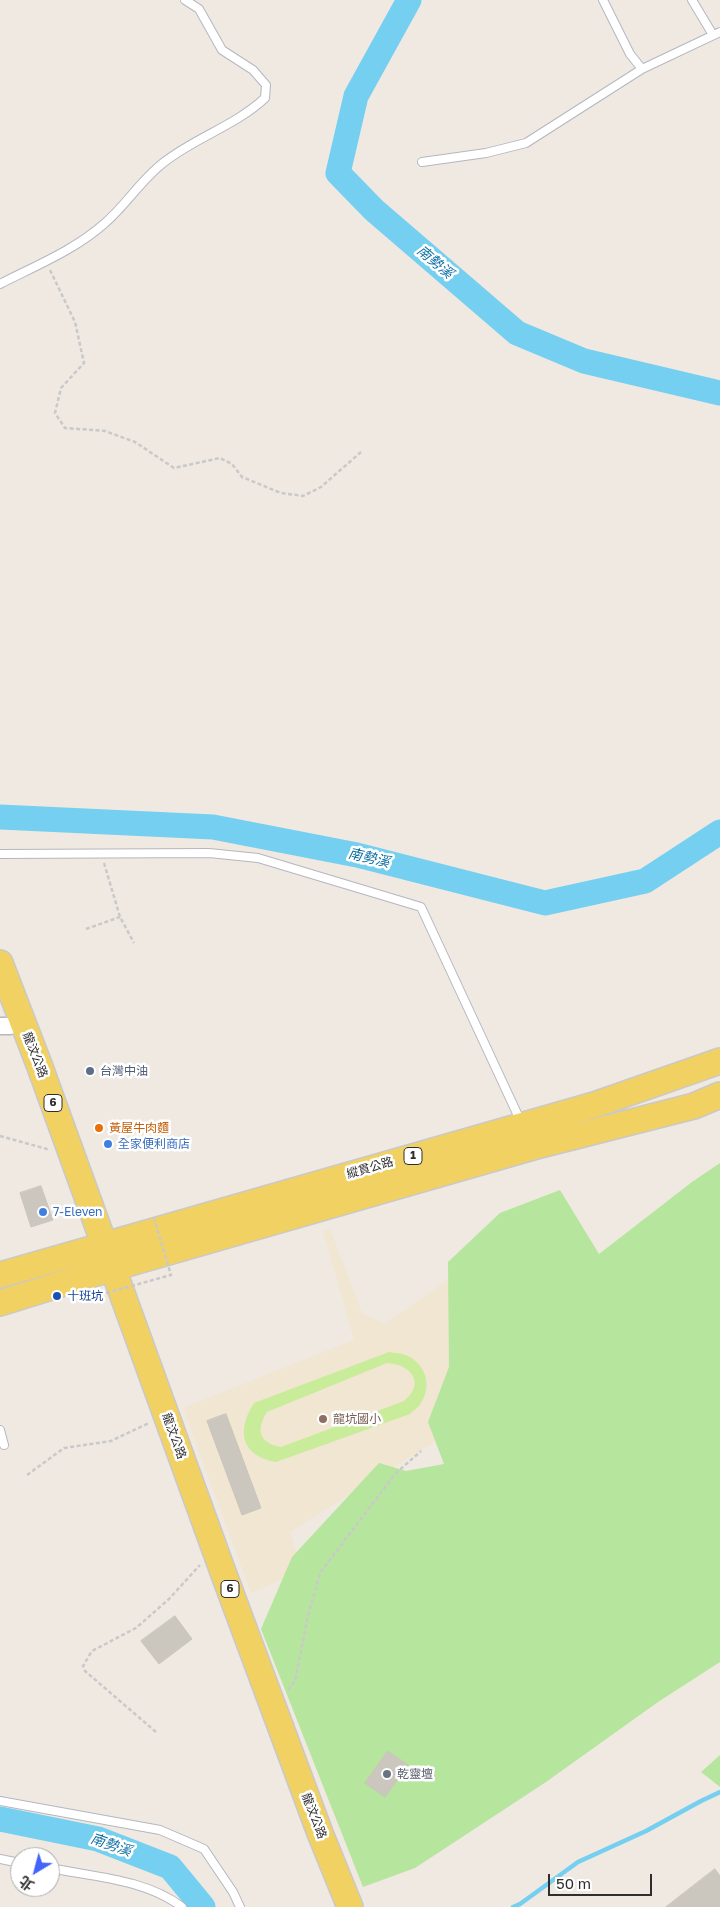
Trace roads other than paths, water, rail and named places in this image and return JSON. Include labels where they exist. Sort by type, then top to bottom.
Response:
[{"type":"main road","name":"龍汶公路","points":[[0,963],[52,1130],[274,1708],[320,1833],[350,1907]]},
{"type":"main road","name":"龍汶公路","points":[[0,1001],[5,1026],[34,1069]]},
{"type":"main road","name":"縱貫公路","points":[[0,1303],[106,1271],[527,1136],[594,1105],[720,1061]]},
{"type":"main road","name":"縱貫公路","points":[[0,1275],[97,1246],[527,1136],[694,1106],[720,1095]]},
{"type":"main road","name":"龍汶公路","points":[[106,1271],[151,1422],[335,1907]]},
{"type":"lane","points":[[0,284],[79,242],[104,224],[162,164],[191,144],[251,111],[265,98],[266,85],[253,70],[222,50],[199,9],[185,0]]},
{"type":"lane","points":[[603,0],[630,54],[642,69]]},
{"type":"lane","points":[[422,162],[486,153],[526,143],[642,69],[717,34],[692,0]]},
{"type":"lane","points":[[0,854],[209,853],[258,858],[421,907],[527,1136]]},
{"type":"lane","points":[[0,1430],[4,1445]]},
{"type":"lane","points":[[0,1801],[160,1830],[204,1850],[233,1892],[240,1907]]},
{"type":"lane","points":[[60,1870],[144,1886],[171,1898],[182,1907]]},
{"type":"waterway","name":"南勢溪","points":[[409,0],[356,96],[338,173],[374,210],[517,333],[584,361],[720,393]]},
{"type":"waterway","name":"南勢溪","points":[[0,817],[213,827],[357,855],[545,903],[645,881],[720,832]]},
{"type":"waterway","points":[[513,1907],[520,1904],[578,1862],[646,1831],[720,1792]]},
{"type":"waterway","name":"南勢溪","points":[[0,1819],[98,1839],[170,1867],[203,1907]]},
{"type":"place","name":"台灣中油","points":[[90,1071]]},
{"type":"place","name":"黃屋牛肉麵","points":[[99,1128]]},
{"type":"place","name":"全家便利商店","points":[[108,1144]]},
{"type":"place","name":"7-Eleven","points":[[43,1212]]},
{"type":"place","name":"十班坑","points":[[57,1296]]},
{"type":"place","name":"龍坑國小","points":[[323,1419]]},
{"type":"place","name":"乾靈壇","points":[[387,1774]]}]
